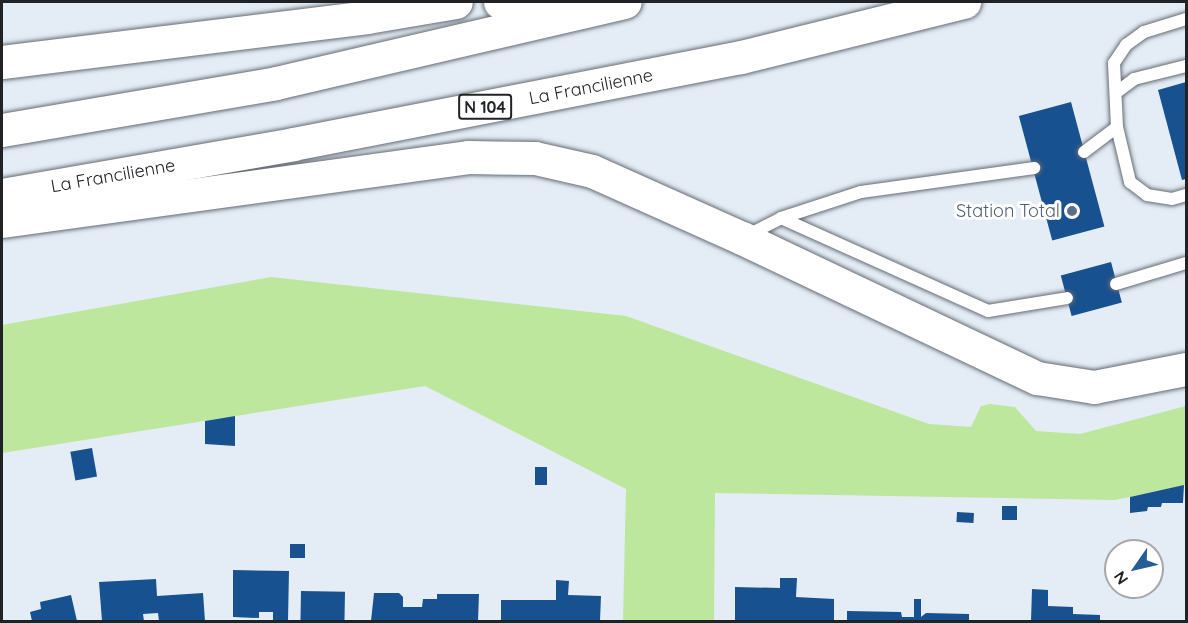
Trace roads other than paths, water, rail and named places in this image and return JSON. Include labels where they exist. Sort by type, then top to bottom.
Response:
[{"type":"main road","points":[[2,62],[367,17],[456,2]]},
{"type":"main road","points":[[500,2],[572,11]]},
{"type":"main road","points":[[2,130],[276,83],[572,11],[625,2]]},
{"type":"main road","name":"La Francilienne","points":[[2,195],[293,144],[741,57],[964,2]]},
{"type":"main road","points":[[2,221],[468,157],[535,158],[592,171],[742,238],[1037,378],[1094,387],[1186,369]]},
{"type":"lane","points":[[1186,19],[1144,32],[1126,45],[1114,63],[1117,92],[1116,127],[1130,182],[1147,195],[1172,199],[1186,195]]},
{"type":"lane","points":[[1117,92],[1134,79],[1186,66]]},
{"type":"lane","points":[[1084,152],[1116,127]]},
{"type":"lane","points":[[742,238],[781,218],[861,192],[1034,168]]},
{"type":"lane","points":[[781,218],[988,311],[1067,298]]},
{"type":"lane","points":[[1116,284],[1186,263]]},
{"type":"place","name":"Station Total","points":[[1072,211]]}]
